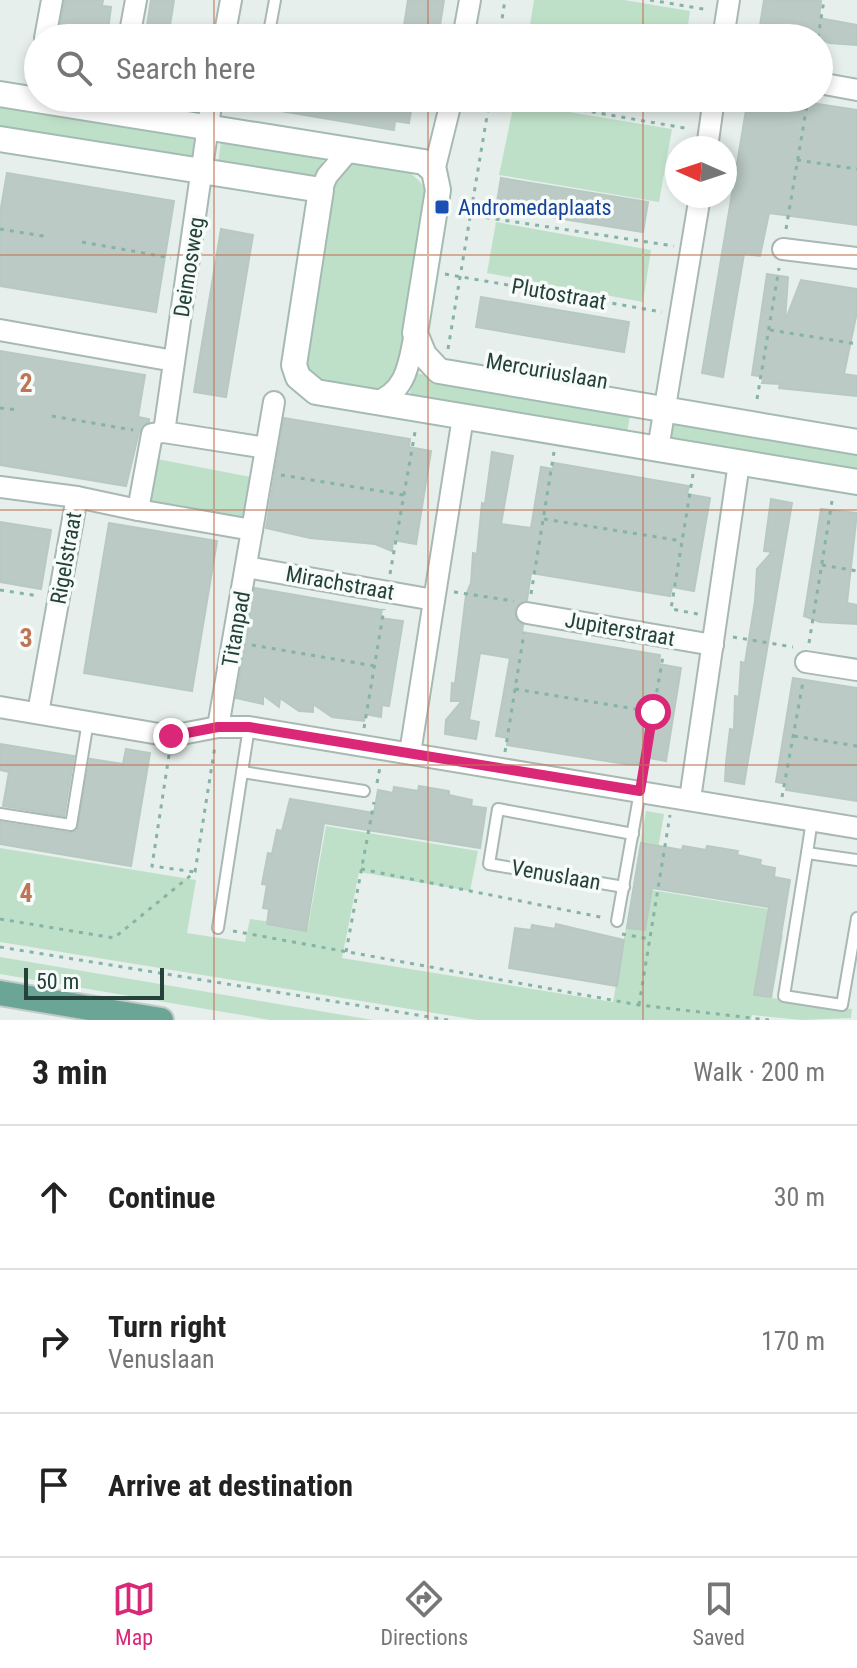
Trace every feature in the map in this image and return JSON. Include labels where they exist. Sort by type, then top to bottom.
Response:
[{"type":"main road","points":[[0,993],[161,1020]]},
{"type":"street","points":[[48,24],[52,0]]},
{"type":"street","points":[[132,24],[136,0]]},
{"type":"street","points":[[227,24],[231,0]]},
{"type":"street","points":[[466,24],[470,0]]},
{"type":"street","points":[[833,86],[857,90]]},
{"type":"street","points":[[0,94],[24,98]]},
{"type":"street","points":[[113,112],[424,162],[434,171]]},
{"type":"street","name":"Deimosweg","points":[[138,510],[174,361],[204,172],[210,112]]},
{"type":"street","points":[[373,403],[388,396],[402,383],[415,333],[438,190],[434,171],[449,112]]},
{"type":"street","points":[[709,136],[712,112]]},
{"type":"street","points":[[0,139],[321,190]]},
{"type":"street","points":[[350,149],[327,176],[321,190],[294,365],[298,377],[316,392],[857,482]]},
{"type":"street","points":[[658,449],[698,208]]},
{"type":"street","points":[[783,249],[857,258]]},
{"type":"street","points":[[0,330],[174,361]]},
{"type":"street","name":"Mercuriuslaan","points":[[415,333],[424,355],[443,372],[857,442]]},
{"type":"street","points":[[0,487],[77,497],[252,530],[274,402]]},
{"type":"street","points":[[410,753],[463,417]]},
{"type":"street","points":[[158,433],[266,448]]},
{"type":"street","points":[[682,798],[714,632],[739,463]]},
{"type":"street","name":"Rigelstraat","points":[[38,713],[77,497]]},
{"type":"street","name":"Titanpad","points":[[218,727],[252,530]]},
{"type":"street","name":"Mirachstraat","points":[[246,567],[435,595]]},
{"type":"street","name":"Jupiterstraat","points":[[521,607],[666,637],[714,632]]},
{"type":"street","points":[[799,655],[857,670]]},
{"type":"street","points":[[0,707],[171,736],[218,727],[249,727],[857,828]]},
{"type":"lane","points":[[271,24],[275,0]]},
{"type":"lane","points":[[0,814],[71,825],[88,721]]},
{"type":"lane","points":[[218,928],[249,727]]},
{"type":"lane","points":[[242,772],[364,791]]},
{"type":"lane","name":"Venuslaan","points":[[617,921],[640,791]]},
{"type":"lane","name":"Venuslaan","points":[[624,887],[489,864],[498,809],[633,834]]},
{"type":"lane","points":[[812,820],[784,996],[842,1005],[857,918]]},
{"type":"lane","points":[[807,853],[857,860]]},
{"type":"path","points":[[501,24],[505,0]]},
{"type":"path","points":[[650,0],[728,6]]},
{"type":"path","points":[[820,24],[824,0]]},
{"type":"path","points":[[440,350],[447,354],[487,112]]},
{"type":"path","points":[[578,112],[689,136]]},
{"type":"path","points":[[797,160],[857,169]]},
{"type":"path","points":[[448,212],[692,248]]},
{"type":"path","points":[[0,229],[49,237]]},
{"type":"path","points":[[82,242],[191,261]]},
{"type":"path","name":"Plutostraat","points":[[437,272],[681,315]]},
{"type":"path","points":[[768,330],[857,344]]},
{"type":"path","points":[[0,408],[18,410]]},
{"type":"path","points":[[52,416],[158,433]]},
{"type":"path","points":[[262,472],[404,495]]},
{"type":"path","points":[[693,474],[671,609],[714,632],[799,655]]},
{"type":"path","points":[[543,519],[682,541]]},
{"type":"path","points":[[822,565],[857,571]]},
{"type":"path","points":[[0,590],[58,599]]},
{"type":"path","points":[[435,595],[521,607]]},
{"type":"path","points":[[640,791],[666,637]]},
{"type":"path","points":[[234,642],[375,666]]},
{"type":"path","points":[[515,689],[653,712]]},
{"type":"path","points":[[0,919],[114,938],[195,872],[218,727]]},
{"type":"path","points":[[793,735],[857,746]]},
{"type":"path","points":[[171,736],[152,866],[195,872]]},
{"type":"path","points":[[346,952],[383,749]]},
{"type":"path","points":[[639,1005],[650,939],[682,798]]},
{"type":"path","points":[[361,869],[617,921],[620,933],[650,939]]},
{"type":"path","points":[[218,928],[639,1005],[769,1020]]},
{"type":"path","points":[[0,947],[448,1020]]},
{"type":"green space","points":[[534,0],[624,0],[690,11],[688,24],[530,24]]},
{"type":"green space","points":[[0,99],[24,104],[24,112],[69,112],[195,136],[191,160],[0,130]]},
{"type":"green space","points":[[512,112],[569,112],[672,129],[671,136],[665,136],[665,168],[659,202],[499,175]]},
{"type":"green space","points":[[221,140],[326,153],[315,184],[218,165]]},
{"type":"green space","points":[[361,161],[392,166],[409,173],[417,178],[428,196],[401,373],[379,392],[328,388],[302,366],[328,191],[346,166]]},
{"type":"green space","points":[[496,222],[651,250],[643,302],[487,273]]},
{"type":"green space","points":[[414,373],[631,410],[626,438],[408,404]]},
{"type":"green space","points":[[678,419],[857,447],[857,478],[681,448],[669,439],[671,425]]},
{"type":"green space","points":[[152,458],[256,478],[248,525],[144,507]]},
{"type":"green space","points":[[646,811],[664,814],[651,890],[768,909],[765,931],[783,935],[772,998],[852,1009],[851,1018],[801,1020],[752,1015],[751,1020],[477,1020],[0,942],[0,848],[196,880],[187,933],[245,942],[250,919],[308,927],[326,826],[478,851],[470,891],[359,872],[342,958],[613,1002]]},
{"type":"green space","points":[[0,957],[373,1020],[270,1020],[0,974]]},
{"type":"building","points":[[65,0],[103,0],[102,6],[111,7],[109,24],[61,24]]},
{"type":"building","points":[[151,0],[174,0],[170,24],[147,24]]},
{"type":"building","points":[[408,0],[444,0],[440,24],[404,24]]},
{"type":"building","points":[[764,0],[821,1],[819,18],[857,25],[857,45],[833,43],[833,24],[760,24]]},
{"type":"building","points":[[833,106],[857,110],[857,225],[769,213],[760,256],[744,254],[723,377],[702,373],[730,208],[737,208],[737,164],[746,112],[833,112]]},
{"type":"building","points":[[287,112],[411,112],[409,123],[395,121],[394,130]]},
{"type":"building","points":[[7,173],[174,201],[156,312],[0,286],[0,213]]},
{"type":"building","points":[[501,178],[648,202],[643,232],[496,208]]},
{"type":"building","points":[[221,229],[253,235],[226,397],[194,392]]},
{"type":"building","points":[[767,274],[788,277],[785,321],[801,280],[857,289],[857,312],[844,374],[857,376],[857,396],[779,388],[780,384],[762,383],[764,377],[752,375]]},
{"type":"building","points":[[481,297],[629,322],[624,352],[476,327]]},
{"type":"building","points":[[0,351],[145,375],[138,417],[149,419],[149,422],[139,432],[126,486],[0,465]]},
{"type":"building","points":[[284,418],[410,439],[409,447],[431,451],[416,544],[393,540],[392,551],[375,544],[310,538],[266,528]]},
{"type":"building","points":[[492,452],[513,456],[501,524],[531,528],[541,467],[553,469],[554,463],[689,486],[687,494],[710,498],[694,591],[672,587],[670,596],[531,573],[527,600],[518,604],[514,612],[523,625],[522,632],[660,655],[659,664],[681,668],[666,761],[644,757],[642,765],[625,764],[507,745],[508,738],[496,736],[510,658],[480,653],[469,720],[479,722],[476,739],[445,734],[446,720],[462,701],[451,701],[452,683],[455,684],[466,595],[471,583],[473,553],[477,554],[482,503],[485,504]]},
{"type":"building","points":[[771,499],[792,503],[744,784],[725,781],[726,763],[730,729],[734,730],[735,696],[739,697],[741,662],[745,663],[755,601],[757,569],[772,552],[764,551]]},
{"type":"building","points":[[821,509],[857,513],[847,603],[857,605],[857,624],[820,622],[804,616]]},
{"type":"building","points":[[0,522],[51,530],[41,589],[0,582]]},
{"type":"building","points":[[109,523],[217,541],[192,691],[84,673]]},
{"type":"building","points":[[255,588],[382,610],[380,618],[403,621],[389,706],[382,705],[381,717],[365,714],[364,721],[332,717],[313,704],[313,712],[299,711],[280,698],[279,707],[263,695],[263,704],[236,698]]},
{"type":"building","points":[[793,678],[857,688],[857,801],[786,790],[787,784],[776,782]]},
{"type":"building","points":[[0,744],[74,756],[64,816],[3,806],[9,772],[0,770]]},
{"type":"building","points":[[126,749],[150,753],[131,866],[0,844],[0,822],[70,833],[77,831],[90,759],[123,764]]},
{"type":"building","points":[[419,786],[449,791],[449,795],[472,800],[471,806],[486,808],[480,848],[324,823],[306,931],[267,924],[269,909],[263,908],[267,885],[262,884],[268,853],[272,854],[277,830],[282,831],[290,799],[374,813],[378,790],[393,793],[394,787],[418,791]]},
{"type":"building","points":[[641,843],[682,850],[683,846],[706,850],[707,846],[738,851],[737,855],[761,860],[760,865],[775,868],[774,877],[790,880],[771,997],[754,995],[769,907],[652,888],[645,930],[627,928]]},
{"type":"building","points":[[556,924],[624,940],[617,986],[509,968],[515,928],[531,930],[532,925],[555,929]]},
{"type":"place","name":"Andromedaplaats","points":[[442,207]]},
{"type":"route","points":[[171,736],[218,727],[249,727],[640,791],[653,712]]}]
